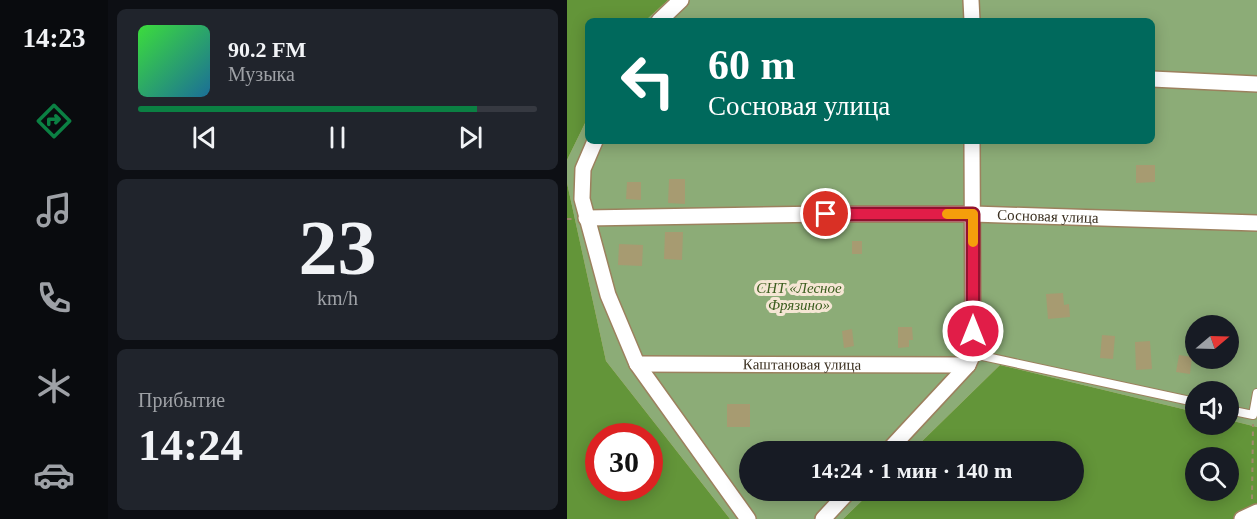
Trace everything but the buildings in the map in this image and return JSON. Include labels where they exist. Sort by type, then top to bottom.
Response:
[{"type":"street","points":[[662,18],[681,0]]},
{"type":"street","points":[[971,0],[972,18]]},
{"type":"street","points":[[1155,79],[1257,84]]},
{"type":"street","points":[[594,144],[583,169],[582,199],[607,296],[637,364],[748,519]]},
{"type":"street","points":[[897,441],[970,360],[972,144]]},
{"type":"street","name":"Сосновая улица","points":[[586,218],[973,214],[1257,223]]},
{"type":"street","name":"Каштановая улица","points":[[637,364],[970,360]]},
{"type":"street","points":[[823,519],[840,501]]},
{"type":"lane","points":[[970,360],[1185,400]]},
{"type":"lane","points":[[1239,412],[1254,415],[1257,393]]},
{"type":"path","points":[[1250,515],[1254,415]]},
{"type":"green space","points":[[567,0],[668,0],[648,18],[585,18],[585,123],[567,160]]},
{"type":"green space","name":"СНТ «Лесное Фрязино»","points":[[668,0],[1257,0],[1257,427],[1239,422],[1239,381],[1185,381],[1185,410],[1000,365],[922,441],[739,441],[739,501],[862,501],[843,519],[730,519],[663,434],[663,423],[655,423],[606,361],[567,183],[567,160],[585,123],[585,144],[1155,144],[1155,18],[648,18]]},
{"type":"green space","points":[[567,183],[606,361],[655,423],[585,423],[585,501],[663,501],[663,434],[730,519],[567,519]]},
{"type":"green space","points":[[1000,365],[1185,410],[1185,435],[1239,435],[1239,422],[1257,427],[1257,519],[843,519],[862,501],[1084,501],[1084,441],[922,441]]},
{"type":"slow traffic","points":[[947,214],[973,214],[973,242]]},
{"type":"route","points":[[826,214],[973,214],[973,331]]}]
